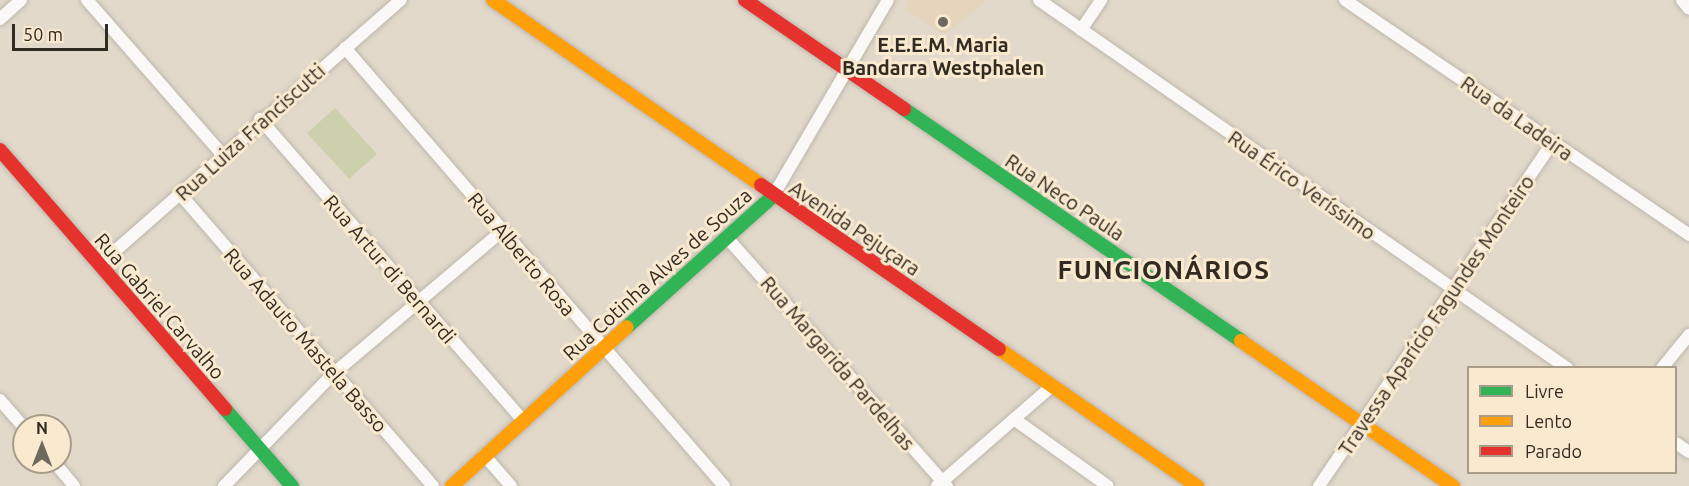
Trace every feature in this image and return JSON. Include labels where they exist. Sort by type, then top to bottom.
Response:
[{"type":"street","points":[[0,19],[21,0]]},
{"type":"street","points":[[87,0],[221,153]]},
{"type":"street","name":"Rua Luiza Franciscutti","points":[[99,265],[180,194],[221,153],[401,0]]},
{"type":"street","name":"Avenida Pejuçara","points":[[493,0],[773,196],[1197,486]]},
{"type":"street","name":"Rua Neco Paula","points":[[746,0],[1453,486]]},
{"type":"street","name":"Rua Cotinha Alves de Souza","points":[[452,486],[521,418],[729,240],[773,196],[844,69],[888,0]]},
{"type":"street","name":"Rua Érico Veríssimo","points":[[1039,0],[1334,209],[1456,288],[1564,366]]},
{"type":"street","points":[[1081,30],[1101,0]]},
{"type":"street","name":"Rua da Ladeira","points":[[1345,0],[1689,235]]},
{"type":"street","points":[[1682,0],[1689,9]]},
{"type":"street","name":"Rua Alberto Rosa","points":[[345,48],[503,230],[603,350],[724,486]]},
{"type":"street","name":"Rua Artur di Bernardi","points":[[260,119],[521,418]]},
{"type":"street","name":"Travessa Aparício Fagundes Monteiro","points":[[1319,486],[1456,288],[1552,143]]},
{"type":"street","name":"Rua Gabriel Carvalho","points":[[0,150],[292,486]]},
{"type":"street","name":"Rua Adauto Mastela Basso","points":[[180,194],[433,486]]},
{"type":"street","points":[[224,486],[334,373],[417,300],[503,230]]},
{"type":"street","name":"Rua Margarida Pardelhas","points":[[729,240],[942,484]]},
{"type":"street","points":[[1664,366],[1689,334]]},
{"type":"street","points":[[942,484],[1052,386]]},
{"type":"street","points":[[0,400],[12,414]]},
{"type":"street","points":[[1014,419],[1108,486]]},
{"type":"street","points":[[484,455],[511,486]]},
{"type":"street","points":[[64,474],[74,486]]},
{"type":"shaded area","name":"E.E.E.M. Maria Bandarra Westphalen","points":[[908,0],[988,0],[944,35],[905,9]]},
{"type":"green space","points":[[335,108],[377,154],[349,179],[307,133]]},
{"type":"traffic: fast","points":[[904,109],[1241,341]]},
{"type":"traffic: fast","points":[[627,327],[773,196]]},
{"type":"traffic: fast","points":[[225,409],[292,486]]},
{"type":"traffic: slow","points":[[493,0],[761,185]]},
{"type":"traffic: slow","points":[[452,486],[627,327]]},
{"type":"traffic: slow","points":[[1241,341],[1453,486]]},
{"type":"traffic: slow","points":[[999,349],[1197,486]]},
{"type":"traffic: jam","points":[[745,0],[904,109]]},
{"type":"traffic: jam","points":[[0,150],[225,409]]},
{"type":"traffic: jam","points":[[761,185],[999,349]]},
{"type":"place","name":"E.E.E.M. Maria Bandarra Westphalen","points":[[943,22]]},
{"type":"district","name":"FUNCIONÁRIOS","points":[[1164,270]]}]
